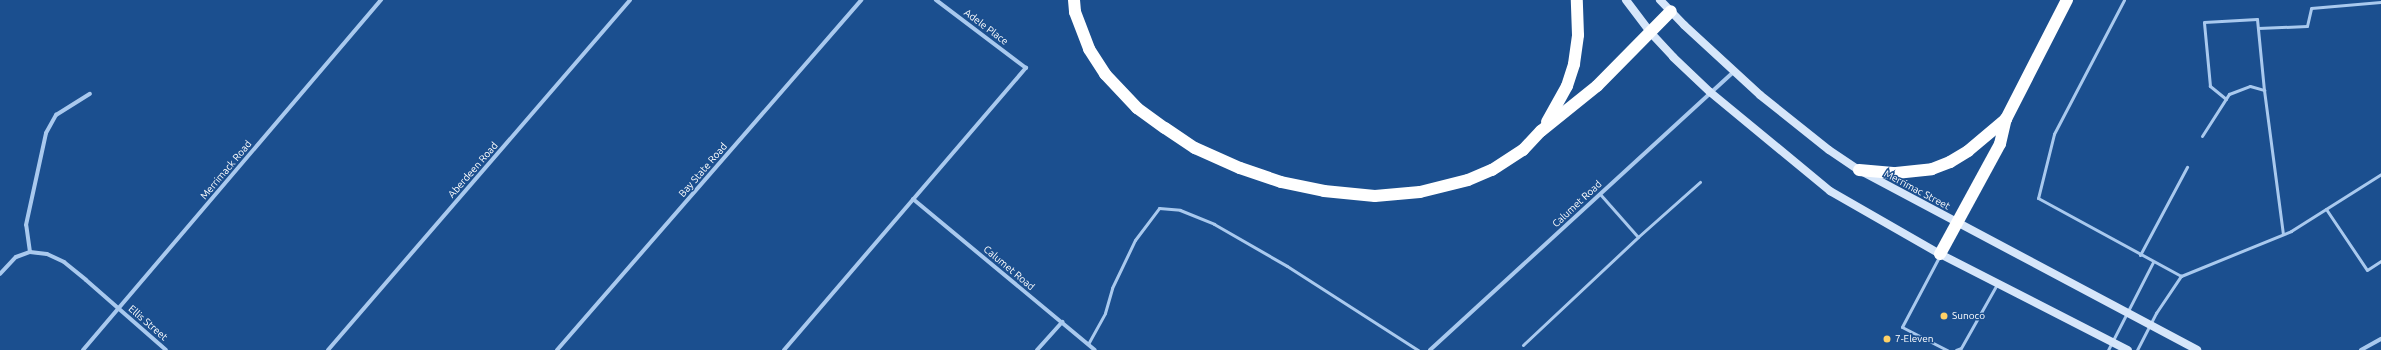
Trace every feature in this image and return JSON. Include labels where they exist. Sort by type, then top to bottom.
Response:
[{"type":"highway","points":[[1074,0],[1075,12],[1089,49],[1105,74],[1137,108],[1195,148],[1240,168],[1281,182],[1324,191],[1375,196],[1420,192],[1468,180],[1492,170],[1523,150],[1541,131],[1597,86],[1671,11]]},
{"type":"highway","points":[[1541,131],[1567,86],[1574,64],[1578,35],[1577,0]]},
{"type":"highway","points":[[1940,254],[2000,144],[2006,119],[2066,0]]},
{"type":"highway","points":[[1859,170],[1896,173],[1932,169],[1950,162],[1968,151],[2006,119]]},
{"type":"main road","points":[[1626,0],[1650,32],[1710,92],[1830,191],[1940,254],[2110,346],[2128,350]]},
{"type":"main road","name":"Merrimac Street","points":[[1660,0],[1760,95],[1818,141],[1859,170],[2197,350]]},
{"type":"street","name":"Merrimack Road","points":[[83,350],[381,0]]},
{"type":"street","name":"Aberdeen Road","points":[[328,350],[630,0]]},
{"type":"street","name":"Bay State Road","points":[[557,350],[861,0]]},
{"type":"street","name":"Adele Place","points":[[913,199],[1026,68],[936,0]]},
{"type":"street","name":"Calumet Road","points":[[1430,350],[1734,71]]},
{"type":"street","points":[[0,274],[16,257],[30,252],[26,225],[46,133],[56,115],[90,94]]},
{"type":"street","name":"Calumet Road","points":[[913,199],[1095,350]]},
{"type":"street","points":[[784,350],[913,199]]},
{"type":"street","name":"Ellis Street","points":[[30,252],[47,254],[64,262],[166,350]]},
{"type":"street","points":[[1037,350],[1062,322]]},
{"type":"street","points":[[2361,350],[2381,338]]},
{"type":"lane","points":[[2124,0],[2054,134],[2038,198],[2152,262],[2181,276]]},
{"type":"lane","points":[[2258,28],[2306,26],[2311,8],[2381,2]]},
{"type":"lane","points":[[2226,99],[2210,86],[2204,22],[2257,19],[2264,90],[2283,234]]},
{"type":"lane","points":[[2202,136],[2228,94],[2250,86],[2264,90]]},
{"type":"lane","points":[[2140,255],[2187,167]]},
{"type":"lane","points":[[2137,350],[2156,313],[2181,276],[2283,234],[2381,174]]},
{"type":"lane","points":[[1523,345],[1638,237],[1700,182]]},
{"type":"lane","points":[[1600,194],[1638,237]]},
{"type":"lane","points":[[1088,344],[1105,314],[1112,288],[1135,240],[1159,208],[1180,210],[1214,224],[1286,266],[1418,350]]},
{"type":"lane","points":[[2326,209],[2367,270],[2381,261]]},
{"type":"lane","points":[[1940,254],[1902,327],[1947,350]]},
{"type":"lane","points":[[2110,346],[2152,262]]},
{"type":"lane","points":[[1956,350],[1961,348],[1997,284]]},
{"type":"place","name":"Sunoco","points":[[1944,316]]},
{"type":"place","name":"7-Eleven","points":[[1887,339]]}]
